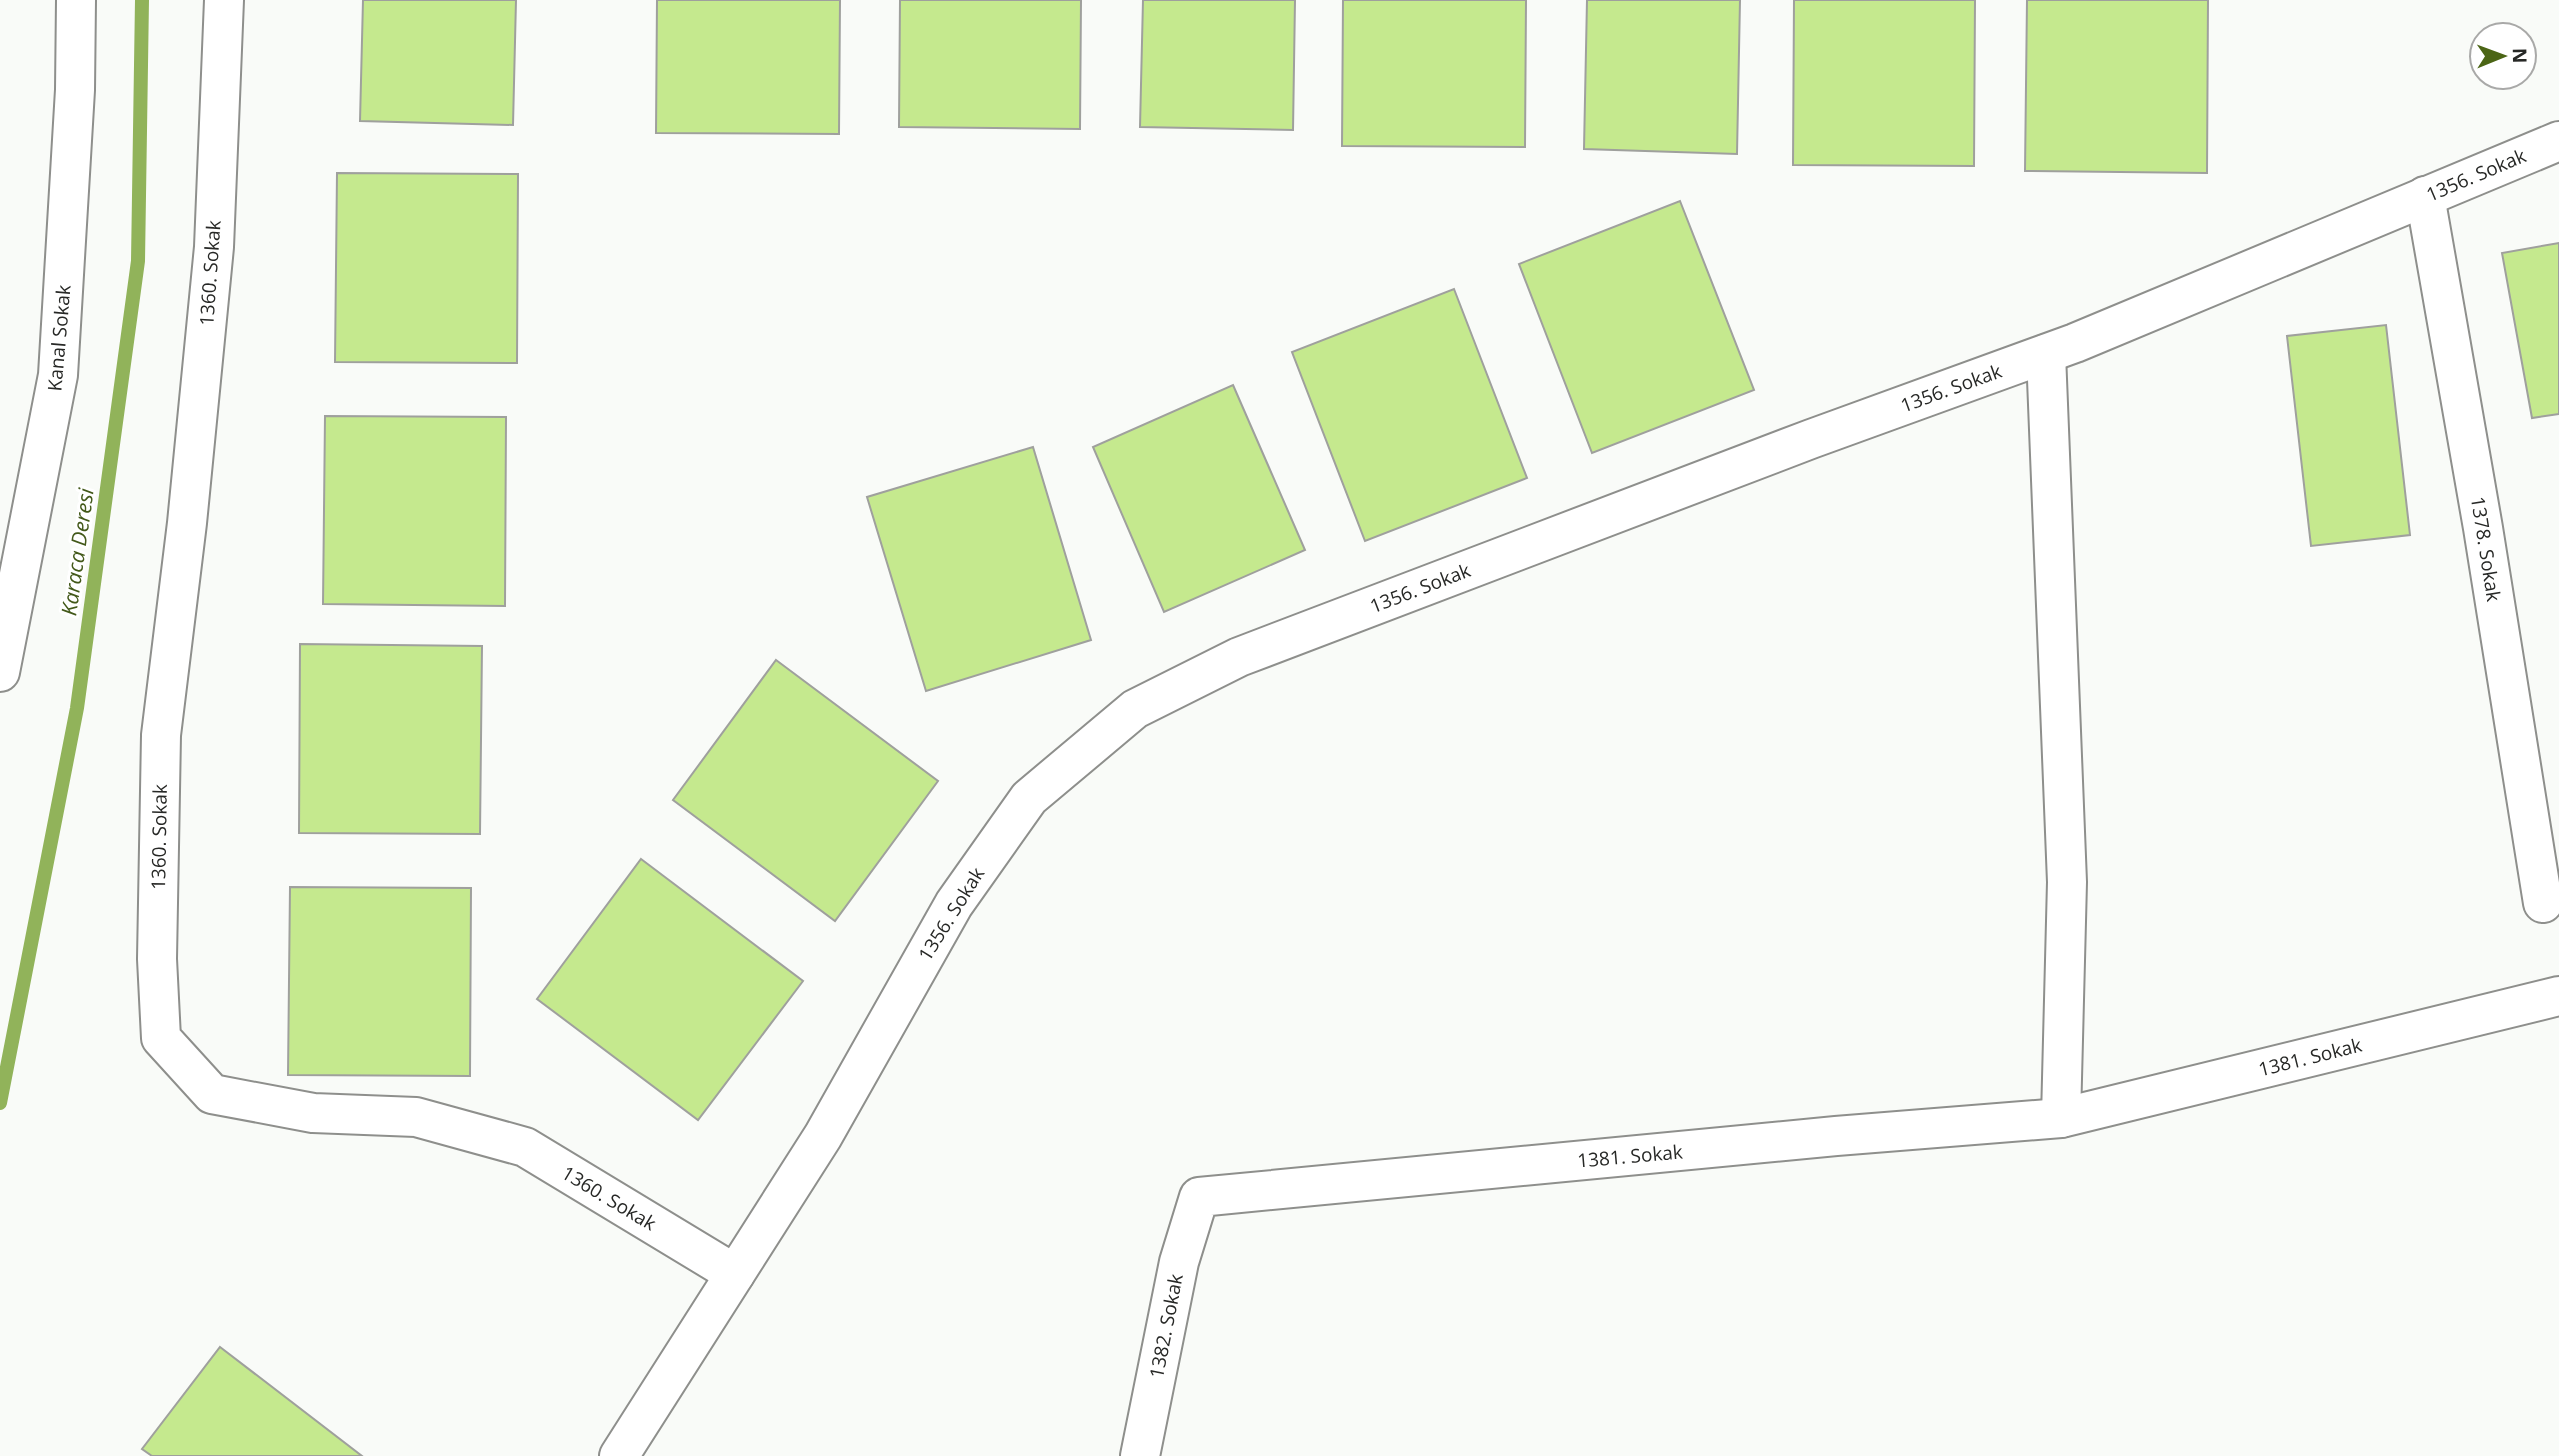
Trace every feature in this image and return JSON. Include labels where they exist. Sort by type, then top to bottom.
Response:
[{"type":"street","name":"Kanal Sokak","points":[[0,672],[58,375],[75,90],[76,0]]},
{"type":"street","name":"1360. Sokak","points":[[224,0],[214,247],[187,523],[161,735],[157,959],[161,1038],[212,1094],[313,1112],[416,1117],[525,1147],[735,1274]]},
{"type":"street","name":"1356. Sokak","points":[[619,1456],[823,1136],[954,904],[1030,798],[1135,709],[1238,657],[1811,439],[2046,354],[2559,141]]},
{"type":"street","name":"1378. Sokak","points":[[2425,196],[2483,528],[2543,903]]},
{"type":"street","points":[[2046,354],[2067,882],[2061,1118]]},
{"type":"street","name":"1381. Sokak","points":[[1199,1197],[2061,1118],[2559,996]]},
{"type":"street","name":"1382. Sokak","points":[[1140,1456],[1179,1262],[1199,1197]]},
{"type":"building","points":[[363,0],[516,0],[513,125],[360,121]]},
{"type":"building","points":[[657,0],[840,0],[839,134],[656,133]]},
{"type":"building","points":[[900,0],[1081,0],[1080,129],[899,127]]},
{"type":"building","points":[[1143,0],[1295,0],[1293,130],[1140,127]]},
{"type":"building","points":[[1343,0],[1526,0],[1525,147],[1342,146]]},
{"type":"building","points":[[1587,0],[1740,0],[1737,154],[1584,149]]},
{"type":"building","points":[[1794,0],[1975,0],[1974,166],[1793,165]]},
{"type":"building","points":[[2027,0],[2208,0],[2207,173],[2025,171]]},
{"type":"building","points":[[337,173],[518,174],[517,363],[335,362]]},
{"type":"building","points":[[1680,201],[1754,390],[1592,453],[1519,264]]},
{"type":"building","points":[[2559,243],[2559,414],[2532,418],[2502,253]]},
{"type":"building","points":[[1454,289],[1527,478],[1365,541],[1292,352]]},
{"type":"building","points":[[2386,325],[2410,535],[2311,546],[2287,336]]},
{"type":"building","points":[[1233,385],[1305,550],[1164,612],[1093,447]]},
{"type":"building","points":[[325,416],[506,417],[505,606],[323,604]]},
{"type":"building","points":[[1033,447],[1091,640],[926,691],[867,497]]},
{"type":"building","points":[[300,644],[482,646],[480,834],[299,833]]},
{"type":"building","points":[[776,660],[938,781],[835,921],[673,800]]},
{"type":"building","points":[[641,859],[803,981],[698,1120],[537,999]]},
{"type":"building","points":[[290,887],[471,888],[470,1076],[288,1075]]},
{"type":"building","points":[[220,1347],[362,1456],[152,1456],[142,1449]]},
{"type":"waterway","name":"Karaca Deresi","points":[[0,1103],[77,708],[138,261],[142,0]]}]
